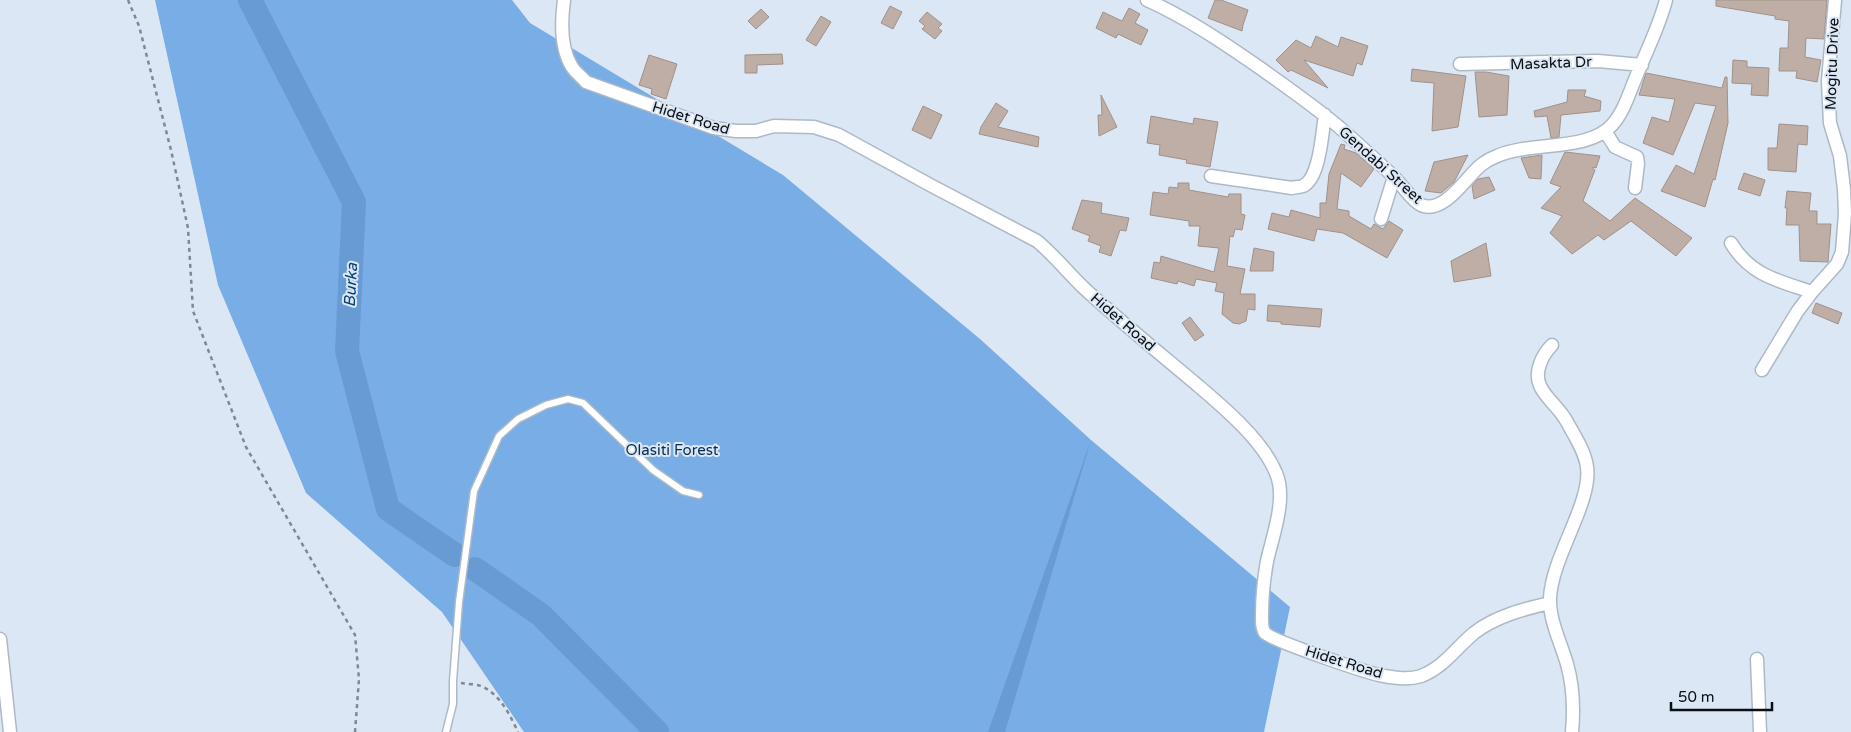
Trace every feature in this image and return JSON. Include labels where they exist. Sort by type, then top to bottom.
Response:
[{"type":"street","name":"Hidet Road","points":[[564,0],[562,17],[565,51],[573,68],[586,82],[714,128],[736,132],[756,131],[774,126],[814,127],[839,135],[1037,241],[1085,289],[1222,407],[1247,430],[1275,470],[1281,484],[1280,500],[1267,564],[1262,612],[1262,628],[1271,638],[1382,676],[1408,678],[1428,673],[1444,661],[1473,633],[1490,623],[1526,609],[1550,603]]},
{"type":"street","name":"Gendabi Street","points":[[1147,0],[1194,24],[1233,49],[1325,116],[1394,177],[1420,204],[1429,206],[1449,199],[1481,165],[1497,156],[1534,147],[1583,140],[1605,131]]},
{"type":"street","points":[[1635,188],[1637,158],[1615,147],[1605,131],[1617,118],[1642,65],[1666,0]]},
{"type":"street","name":"Mogitu Drive","points":[[1762,370],[1783,333],[1812,292],[1837,264],[1842,252],[1845,214],[1840,156],[1830,123],[1828,81],[1836,0]]},
{"type":"street","name":"Masakta Dr","points":[[1460,64],[1598,61],[1642,65]]},
{"type":"street","points":[[1211,176],[1292,188],[1304,186],[1310,180],[1316,168],[1325,116]]},
{"type":"street","points":[[1381,219],[1394,177]]},
{"type":"street","points":[[1731,243],[1751,268],[1779,282],[1812,292]]},
{"type":"street","points":[[1552,345],[1544,352],[1537,372],[1538,384],[1568,423],[1585,458],[1587,476],[1583,500],[1563,546],[1552,583],[1550,603],[1552,618],[1570,679],[1572,732]]},
{"type":"street","points":[[0,639],[10,732]]},
{"type":"street","points":[[1757,659],[1760,732]]},
{"type":"lane","points":[[446,732],[453,704],[459,602],[474,491],[498,436],[518,419],[546,405],[568,399],[582,403],[653,470],[682,491],[699,495]]},
{"type":"path","points":[[128,0],[141,35],[171,150],[188,228],[193,311],[246,447],[355,634],[359,679],[355,732]]},
{"type":"path","points":[[453,682],[480,686],[496,695],[513,720],[518,732]]},
{"type":"green space","name":"Olasiti Forest","points":[[155,0],[512,0],[530,23],[783,175],[980,339],[1091,440],[1290,607],[1264,732],[524,732],[442,612],[306,493],[218,285]]},
{"type":"shaded area","points":[[1091,440],[1005,732],[988,732]]},
{"type":"building","points":[[1215,0],[1221,0],[1248,10],[1242,31],[1208,18]]},
{"type":"building","points":[[1716,0],[1827,0],[1824,39],[1806,38],[1805,57],[1821,60],[1817,82],[1796,78],[1797,71],[1779,71],[1780,48],[1788,48],[1789,21],[1775,19],[1775,16],[1716,6]]},
{"type":"building","points":[[890,6],[902,12],[893,29],[881,23]]},
{"type":"building","points":[[1129,8],[1140,14],[1135,23],[1148,30],[1141,45],[1118,34],[1116,38],[1096,28],[1103,12],[1122,21]]},
{"type":"building","points":[[761,9],[769,17],[756,29],[748,21]]},
{"type":"building","points":[[927,12],[942,24],[938,28],[942,31],[935,39],[922,29],[925,26],[919,21]]},
{"type":"building","points":[[821,16],[831,22],[816,46],[806,40]]},
{"type":"building","points":[[1316,36],[1338,47],[1341,37],[1368,46],[1362,65],[1357,63],[1353,76],[1304,60],[1328,88],[1291,70],[1288,72],[1276,60],[1296,40],[1311,48]]},
{"type":"building","points":[[782,54],[783,64],[757,65],[757,73],[745,73],[745,55]]},
{"type":"building","points":[[649,55],[677,64],[666,99],[651,94],[652,89],[639,85]]},
{"type":"building","points":[[1733,60],[1747,61],[1747,67],[1769,68],[1768,96],[1751,95],[1752,84],[1732,83]]},
{"type":"building","points":[[1412,69],[1466,76],[1458,127],[1432,131],[1434,83],[1411,81]]},
{"type":"building","points":[[1475,72],[1509,76],[1507,115],[1479,117]]},
{"type":"building","points":[[1646,73],[1722,88],[1725,77],[1727,77],[1728,123],[1715,180],[1713,179],[1705,207],[1661,191],[1676,165],[1694,174],[1716,106],[1695,103],[1673,155],[1643,143],[1652,117],[1669,122],[1675,99],[1639,95]]},
{"type":"building","points":[[1568,90],[1586,90],[1584,96],[1601,101],[1600,111],[1561,115],[1559,137],[1551,138],[1547,116],[1535,117],[1534,111],[1567,102]]},
{"type":"building","points":[[1101,95],[1117,127],[1099,136],[1098,115],[1102,115]]},
{"type":"building","points":[[996,103],[1008,111],[998,127],[1039,137],[1038,147],[979,134],[981,127]]},
{"type":"building","points":[[923,106],[942,115],[931,139],[912,130]]},
{"type":"building","points":[[1151,116],[1193,124],[1194,118],[1218,122],[1210,167],[1186,163],[1187,160],[1159,155],[1160,145],[1147,143]]},
{"type":"building","points":[[1779,124],[1808,126],[1807,145],[1798,144],[1796,172],[1768,170],[1768,148],[1777,148]]},
{"type":"building","points":[[1341,144],[1345,145],[1344,149],[1356,153],[1374,169],[1361,187],[1341,173],[1337,209],[1349,211],[1349,216],[1371,229],[1374,224],[1383,229],[1389,221],[1403,230],[1387,258],[1343,233],[1317,229],[1314,241],[1268,229],[1272,213],[1289,217],[1291,210],[1320,218],[1320,203],[1326,203],[1329,174]]},
{"type":"building","points":[[1565,152],[1600,156],[1596,168],[1592,168],[1595,170],[1583,201],[1610,221],[1635,198],[1692,238],[1676,256],[1631,221],[1604,240],[1598,235],[1572,254],[1550,233],[1562,216],[1541,208],[1561,187],[1550,183]]},
{"type":"building","points":[[1468,155],[1454,182],[1441,193],[1425,191],[1434,162]]},
{"type":"building","points":[[1542,155],[1541,179],[1529,178],[1521,158]]},
{"type":"building","points":[[1744,173],[1765,180],[1760,196],[1738,189]]},
{"type":"building","points":[[1489,177],[1495,190],[1474,199],[1472,186],[1478,179]]},
{"type":"building","points":[[1178,183],[1189,183],[1189,190],[1228,197],[1229,194],[1241,194],[1241,214],[1245,215],[1242,230],[1235,229],[1233,237],[1230,236],[1227,266],[1245,269],[1240,294],[1255,294],[1255,310],[1248,309],[1246,321],[1239,324],[1233,323],[1222,314],[1224,293],[1215,291],[1217,283],[1196,279],[1194,286],[1178,281],[1177,284],[1151,278],[1154,262],[1160,263],[1161,256],[1214,272],[1219,248],[1198,246],[1200,226],[1189,226],[1189,221],[1150,215],[1153,192],[1168,194],[1169,187],[1178,188]]},
{"type":"building","points":[[1787,191],[1811,193],[1809,211],[1817,211],[1817,224],[1831,224],[1828,262],[1800,261],[1799,225],[1786,225]]},
{"type":"building","points":[[1082,200],[1102,203],[1101,213],[1129,218],[1126,231],[1120,230],[1111,256],[1099,252],[1101,246],[1088,241],[1090,236],[1072,229]]},
{"type":"building","points":[[1486,243],[1491,276],[1454,282],[1451,261]]},
{"type":"building","points":[[1254,248],[1274,252],[1273,271],[1250,271]]},
{"type":"building","points":[[1816,303],[1842,313],[1838,324],[1812,313]]},
{"type":"building","points":[[1268,305],[1322,309],[1320,327],[1267,321]]},
{"type":"building","points":[[1190,317],[1204,335],[1195,341],[1182,323]]},
{"type":"waterway","name":"Burka","points":[[250,0],[354,202],[347,351],[388,509],[455,555]]},
{"type":"waterway","points":[[475,569],[541,615],[657,732]]}]
